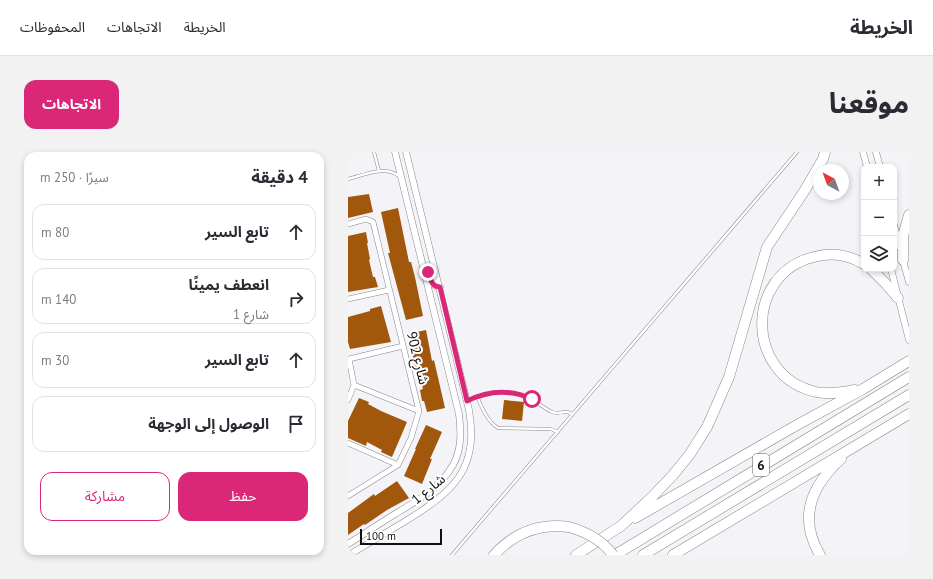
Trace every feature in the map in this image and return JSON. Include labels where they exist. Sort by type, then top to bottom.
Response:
[{"type":"highway","points":[[621,526],[673,475],[690,454],[707,427],[729,376],[767,247],[805,190],[823,159],[824,152]]},
{"type":"highway","points":[[903,260],[903,236],[909,215]]},
{"type":"highway","points":[[861,262],[853,258],[836,254],[828,254],[807,259],[794,265],[782,275],[770,291],[764,305],[761,326],[763,340],[770,356],[778,369],[794,383],[805,388],[824,393],[863,389]]},
{"type":"highway","points":[[874,272],[898,298]]},
{"type":"highway","points":[[576,555],[621,526],[863,389],[909,361]]},
{"type":"highway","name":"6","points":[[614,555],[909,377]]},
{"type":"highway","name":"6","points":[[643,555],[909,396]]},
{"type":"highway","points":[[674,555],[909,414]]},
{"type":"highway","points":[[820,555],[814,544],[810,530],[809,515],[811,502],[816,489],[826,473],[855,446]]},
{"type":"highway","points":[[494,555],[504,545],[526,531],[555,525],[569,527],[595,538],[614,555]]},
{"type":"street","name":"شارع 1","points":[[348,544],[437,486],[454,464],[459,450],[459,414],[395,152]]},
{"type":"street","name":"شارع 1","points":[[349,555],[431,505],[456,483],[468,456],[472,440],[472,426],[467,401],[406,152]]},
{"type":"street","points":[[863,152],[866,164]]},
{"type":"street","points":[[876,152],[879,164]]},
{"type":"street","name":"شارع 902","points":[[348,224],[366,219],[373,222],[418,411],[411,438],[398,465]]},
{"type":"street","points":[[897,236],[909,282]]},
{"type":"street","points":[[422,260],[433,284],[435,287],[440,287]]},
{"type":"street","points":[[892,272],[909,340]]},
{"type":"street","points":[[348,299],[389,290]]},
{"type":"street","points":[[348,400],[354,385],[349,359],[403,346]]},
{"type":"street","points":[[354,385],[418,411]]},
{"type":"street","points":[[348,443],[398,465]]},
{"type":"street","points":[[348,496],[398,465]]},
{"type":"lane","points":[[374,152],[379,171]]},
{"type":"lane","points":[[452,555],[796,152]]},
{"type":"lane","points":[[348,179],[379,171],[395,173],[401,177]]},
{"type":"lane","points":[[467,401],[477,396],[494,392],[516,393],[532,399],[554,413],[567,412],[572,414]]},
{"type":"lane","points":[[477,396],[486,415],[498,428],[551,429],[558,432]]},
{"type":"building","points":[[369,194],[373,212],[348,218],[348,197]]},
{"type":"building","points":[[398,208],[409,262],[411,262],[415,277],[423,316],[406,320],[388,253],[390,253],[381,212]]},
{"type":"building","points":[[366,232],[369,260],[373,277],[375,277],[378,287],[348,292],[348,236]]},
{"type":"building","points":[[381,306],[391,342],[350,349],[348,342],[348,317],[370,311],[370,309]]},
{"type":"building","points":[[426,330],[432,361],[434,360],[445,408],[427,412],[424,401],[422,401],[420,390],[423,389],[419,374],[417,375],[408,334]]},
{"type":"building","points":[[359,398],[369,402],[368,404],[381,411],[407,422],[392,457],[381,452],[382,450],[367,442],[366,446],[348,438],[348,421]]},
{"type":"building","points":[[504,400],[524,402],[522,421],[502,419]]},
{"type":"building","points":[[426,425],[442,432],[430,459],[432,459],[422,484],[404,476]]},
{"type":"building","points":[[397,481],[409,498],[348,535],[348,513],[374,494],[375,496]]},
{"type":"route","points":[[428,272],[435,287],[440,287],[467,401],[483,394],[494,392],[516,393],[532,399]]}]
